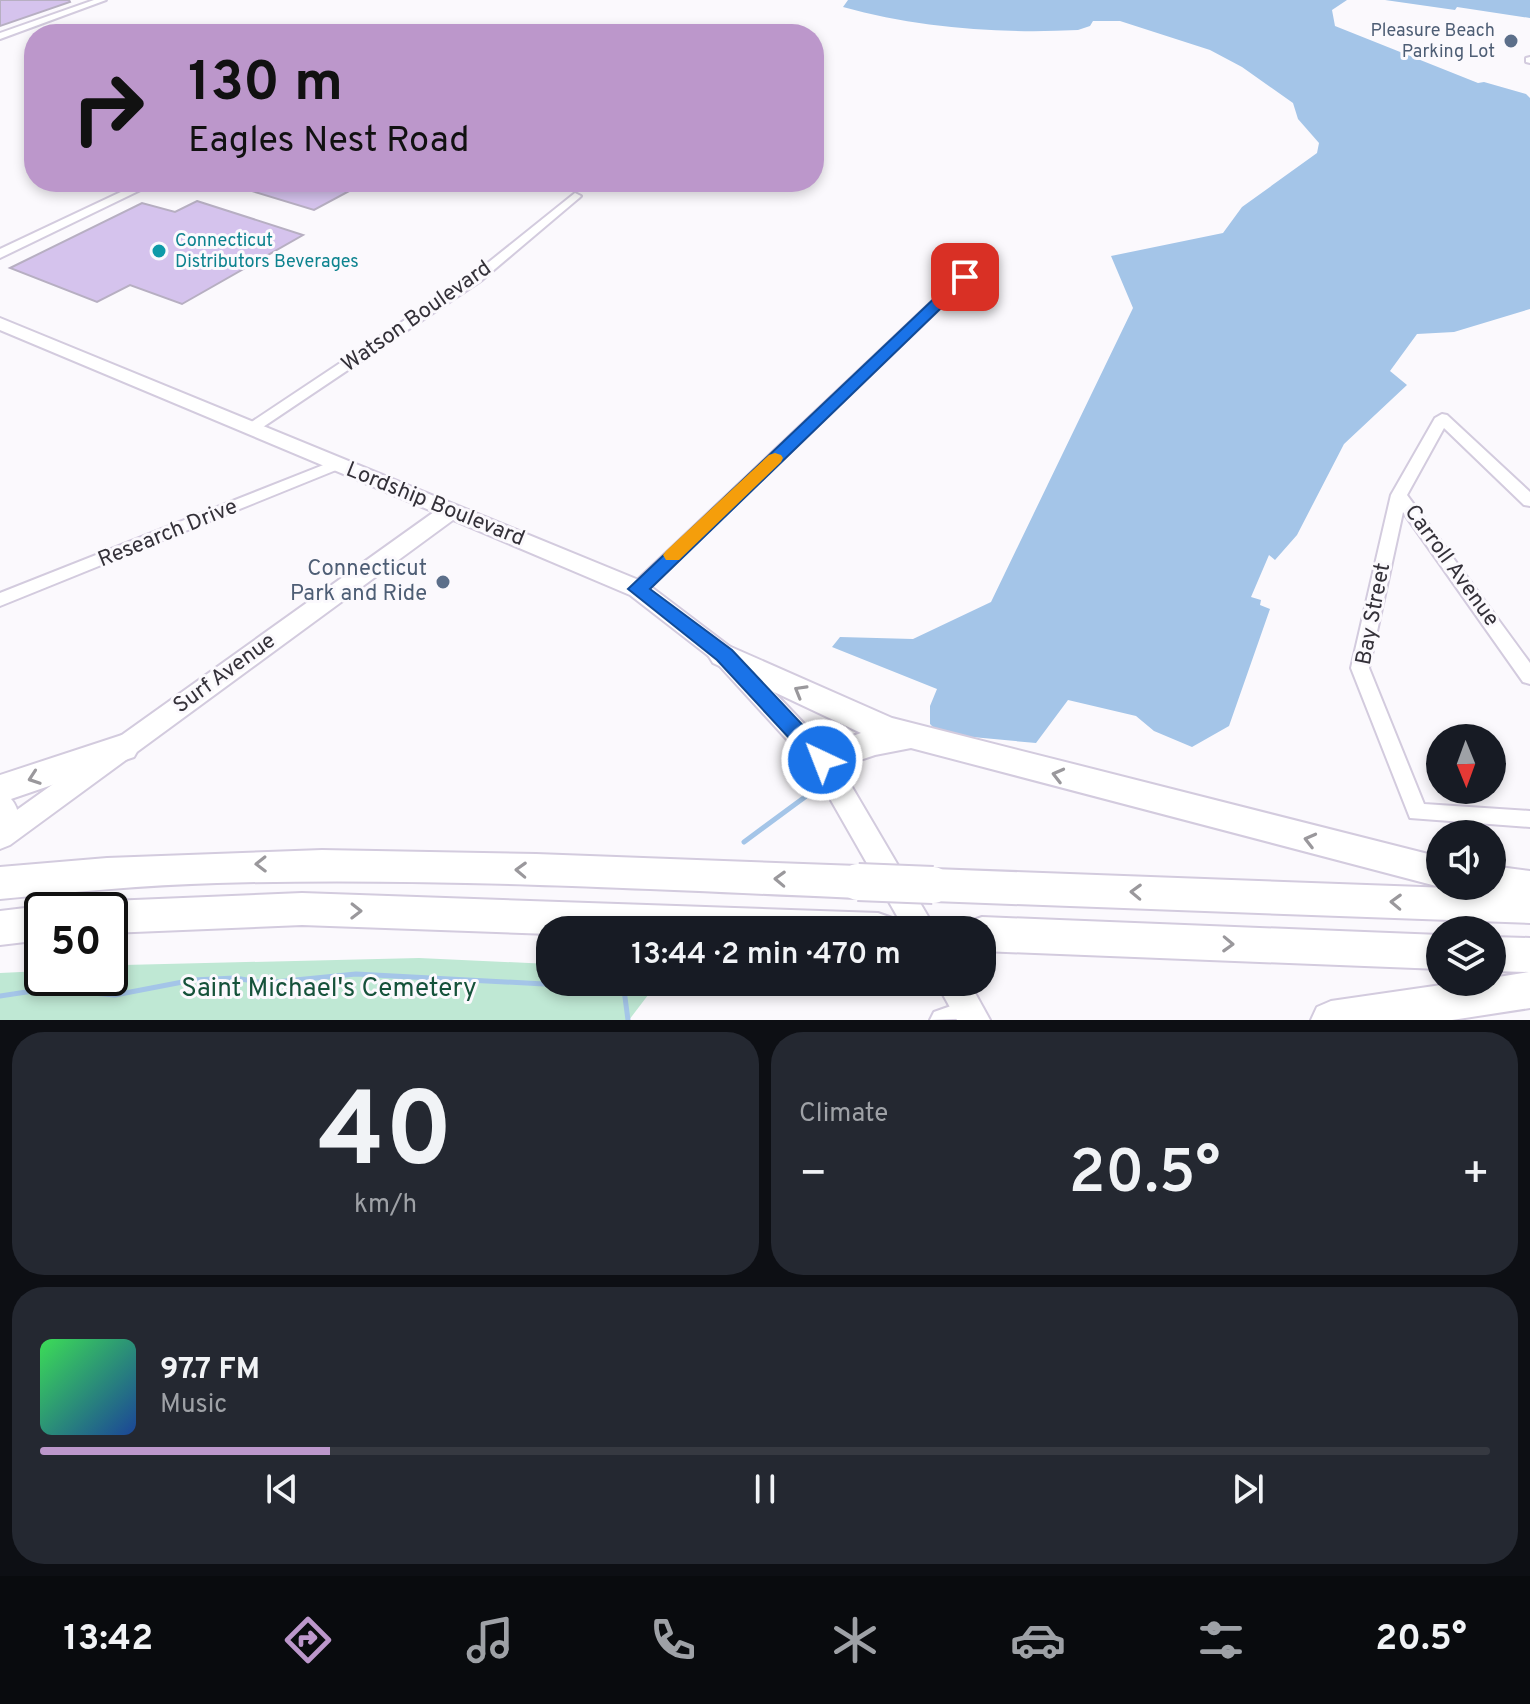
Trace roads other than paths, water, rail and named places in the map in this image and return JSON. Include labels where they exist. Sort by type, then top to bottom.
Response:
[{"type":"highway","points":[[724,655],[782,681],[832,709],[924,740],[1426,868]]},
{"type":"highway","points":[[822,760],[882,739],[924,740]]},
{"type":"highway","points":[[0,789],[122,748]]},
{"type":"highway","points":[[0,810],[0,826]]},
{"type":"highway","points":[[0,883],[119,871],[312,863],[1530,907]]},
{"type":"highway","points":[[1506,884],[1530,887]]},
{"type":"highway","points":[[128,916],[316,910],[536,918]]},
{"type":"highway","points":[[0,928],[24,925]]},
{"type":"highway","points":[[996,935],[1426,951]]},
{"type":"highway","points":[[1506,954],[1530,955]]},
{"type":"highway","points":[[1331,1020],[1530,990]]},
{"type":"main road","name":"Lordship Boulevard","points":[[0,323],[638,589],[724,655],[822,760],[913,916]]},
{"type":"main road","name":"Surf Avenue","points":[[0,837],[451,511]]},
{"type":"main road","points":[[956,996],[962,1017]]},
{"type":"street","points":[[34,24],[102,0]]},
{"type":"street","points":[[0,36],[24,28]]},
{"type":"street","points":[[0,254],[130,192]]},
{"type":"street","name":"Watson Boulevard","points":[[252,428],[478,277],[575,196]]},
{"type":"street","points":[[638,589],[965,277]]},
{"type":"street","name":"Bay Street","points":[[1530,501],[1442,418],[1399,495],[1360,668],[1417,812],[1530,819]]},
{"type":"street","name":"Research Drive","points":[[0,600],[336,465]]},
{"type":"street","name":"Carroll Avenue","points":[[1399,495],[1530,677]]},
{"type":"water","points":[[848,0],[1347,0],[1332,10],[1335,26],[1478,83],[1526,94],[1530,98],[1530,309],[1454,332],[1417,334],[1390,371],[1407,385],[1344,444],[1297,535],[1275,560],[1269,555],[1251,597],[1261,600],[1260,605],[1270,609],[1229,726],[1192,747],[1154,731],[1136,716],[1068,700],[1036,743],[940,734],[930,724],[930,706],[937,689],[832,647],[840,637],[913,639],[991,602],[1133,308],[1111,256],[1223,233],[1242,207],[1317,153],[1319,143],[1298,119],[1293,103],[1242,67],[1210,50],[1120,21],[1093,21],[1090,26],[1078,30],[960,28],[901,20],[843,7]]},
{"type":"water","points":[[1385,0],[1530,0],[1530,18],[1457,7],[1455,10]]},
{"type":"waterway","points":[[744,842],[809,794]]},
{"type":"waterway","points":[[0,996],[46,989],[115,995],[193,980],[235,978],[265,983],[356,974],[536,984]]},
{"type":"waterway","points":[[625,996],[628,1020]]},
{"type":"place","name":"Pleasure Beach Parking Lot","points":[[1511,41]]},
{"type":"place","name":"Connecticut Distributors Beverages","points":[[159,251]]},
{"type":"place","name":"Connecticut Park and Ride","points":[[443,582]]},
{"type":"park label","name":"Saint Michael's Cemetery","points":[[329,989]]}]
